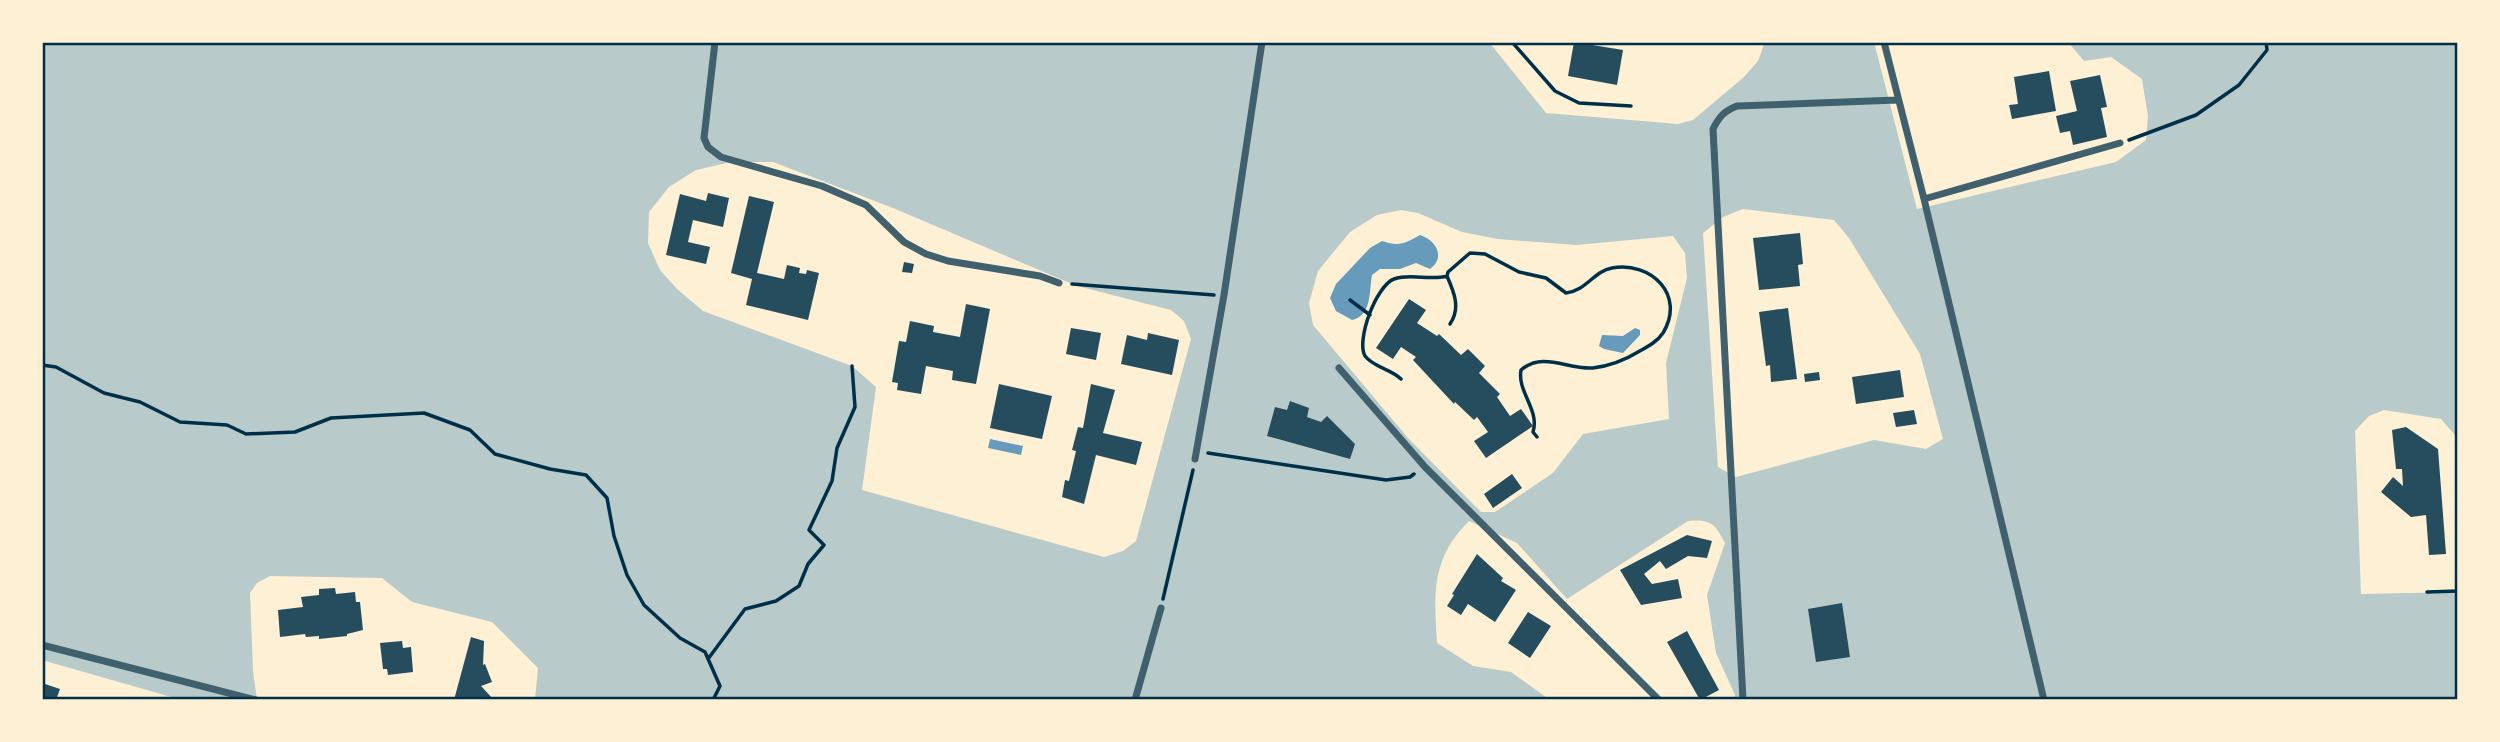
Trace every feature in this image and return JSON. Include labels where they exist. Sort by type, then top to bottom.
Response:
[{"type":"street","points":[[715,42],[704,138],[708,147],[721,157],[822,186],[866,205],[904,242],[926,254],[948,261],[1040,275],[1059,283]]},
{"type":"street","points":[[1195,455],[1224,296],[1262,42]]},
{"type":"street","points":[[1884,42],[2044,700]]},
{"type":"street","points":[[1743,700],[1713,129],[1718,118],[1737,106],[1897,100]]},
{"type":"street","points":[[1924,199],[2120,143]]},
{"type":"street","points":[[1339,369],[1425,467],[1659,700]]},
{"type":"street","points":[[1135,700],[1161,608]]},
{"type":"street","points":[[42,645],[256,700]]},
{"type":"path","points":[[1512,42],[1555,91],[1579,103],[1630,106]]},
{"type":"path","points":[[2120,143],[2196,115],[2239,85],[2267,50],[2266,42]]},
{"type":"path","points":[[1401,379],[1393,371],[1370,361],[1363,351],[1368,314],[1379,291],[1388,282],[1408,277],[1447,276],[1462,258],[1479,252],[1519,272],[1550,280],[1566,293],[1581,289],[1597,275],[1614,267],[1638,269],[1661,281],[1671,303],[1668,323],[1656,342],[1623,360],[1591,368],[1538,360],[1521,370],[1520,380],[1536,422],[1533,432],[1537,437]]},
{"type":"path","points":[[1447,276],[1455,298],[1455,313],[1450,324]]},
{"type":"path","points":[[1059,283],[1224,296]]},
{"type":"path","points":[[1350,300],[1368,314]]},
{"type":"path","points":[[42,365],[56,367],[104,393],[140,402],[180,422],[226,425],[246,434],[295,432],[331,418],[424,413],[470,430],[495,454],[550,469],[586,475],[607,498],[614,536],[627,575],[645,605],[680,638],[705,652],[720,686],[713,700]]},
{"type":"path","points":[[708,659],[746,609],[776,601],[799,586],[808,564],[824,545],[809,530],[832,481],[837,448],[855,407],[852,366]]},
{"type":"path","points":[[1161,608],[1195,455],[1386,480],[1410,477],[1425,467]]},
{"type":"path","points":[[2427,592],[2458,591]]},
{"type":"shaded area","points":[[42,42],[1489,42],[1546,113],[1678,124],[1693,120],[1744,77],[1758,61],[1765,42],[1874,42],[1917,209],[2116,162],[2146,140],[2148,116],[2142,79],[2111,57],[2084,61],[2068,42],[2458,42],[2458,478],[2455,435],[2441,419],[2384,410],[2369,416],[2355,431],[2361,594],[2458,592],[2458,700],[1734,700],[1735,695],[1716,653],[1707,595],[1725,543],[1711,524],[1696,521],[1688,521],[1567,599],[1517,543],[1469,521],[1457,535],[1441,563],[1438,578],[1435,608],[1437,643],[1473,666],[1511,672],[1550,700],[535,700],[538,668],[492,622],[412,602],[382,578],[270,576],[257,583],[250,593],[257,700],[182,700],[42,660]],"holes":[[[731,162],[773,162],[893,208],[1077,286],[1171,310],[1184,321],[1191,339],[1136,541],[1123,551],[1104,557],[862,490],[876,387],[852,366],[703,311],[660,270],[648,243],[649,212],[669,187],[696,170]],[[1743,209],[1834,220],[1849,238],[1920,354],[1943,439],[1926,449],[1874,440],[1736,477],[1718,467],[1703,233],[1723,217]],[[1401,210],[1418,213],[1462,232],[1498,239],[1576,245],[1673,236],[1685,253],[1687,278],[1666,363],[1669,419],[1583,434],[1553,473],[1495,512],[1481,512],[1408,438],[1313,325],[1309,303],[1318,271],[1350,232],[1377,215]]]},
{"type":"water","points":[[1420,235],[1431,241],[1437,249],[1437,259],[1430,269],[1416,263],[1400,269],[1380,269],[1372,275],[1368,302],[1363,314],[1352,320],[1336,311],[1330,298],[1336,284],[1370,248],[1382,241],[1402,243]]},
{"type":"water","points":[[1635,328],[1640,330],[1640,335],[1623,353],[1599,346],[1602,335],[1623,336]]},
{"type":"water","points":[[990,439],[1023,446],[1021,455],[988,448]]},
{"type":"building","points":[[1574,42],[1623,50],[1617,85],[1568,76]]},
{"type":"building","points":[[2049,71],[2056,111],[2012,119],[2009,105],[2018,104],[2014,77]]},
{"type":"building","points":[[2100,75],[2107,107],[2101,108],[2107,137],[2073,145],[2070,131],[2060,133],[2056,116],[2077,111],[2070,81]]},
{"type":"building","points":[[708,193],[729,198],[723,227],[693,220],[688,242],[710,247],[706,264],[666,255],[680,194],[706,201]]},
{"type":"building","points":[[749,196],[774,202],[757,273],[784,279],[787,265],[800,268],[799,273],[806,274],[807,270],[819,273],[808,320],[746,305],[752,279],[731,273]]},
{"type":"building","points":[[1800,233],[1803,264],[1798,265],[1800,286],[1759,290],[1753,238]]},
{"type":"building","points":[[904,262],[914,264],[912,273],[902,272]]},
{"type":"building","points":[[1409,299],[1426,310],[1417,323],[1437,336],[1439,334],[1461,355],[1468,349],[1485,366],[1479,373],[1500,394],[1497,397],[1510,416],[1521,409],[1533,426],[1486,458],[1474,441],[1488,432],[1477,417],[1474,420],[1455,402],[1454,404],[1413,360],[1416,357],[1401,347],[1393,359],[1376,348]]},
{"type":"building","points":[[966,304],[990,309],[976,384],[952,380],[953,371],[926,366],[921,394],[897,390],[898,383],[892,382],[899,341],[906,342],[910,321],[934,326],[933,332],[960,337]]},
{"type":"building","points":[[1788,308],[1797,379],[1771,382],[1770,365],[1766,366],[1759,312]]},
{"type":"building","points":[[1071,328],[1101,333],[1096,360],[1066,354]]},
{"type":"building","points":[[1148,333],[1179,340],[1172,375],[1121,364],[1127,335],[1147,340]]},
{"type":"building","points":[[1900,370],[1904,397],[1856,404],[1852,377]]},
{"type":"building","points":[[1819,372],[1820,380],[1805,382],[1804,374]]},
{"type":"building","points":[[999,384],[1052,396],[1042,439],[990,428]]},
{"type":"building","points":[[1091,384],[1115,390],[1103,433],[1142,442],[1136,465],[1096,455],[1084,504],[1062,497],[1076,451],[1072,450],[1078,427],[1083,428]]},
{"type":"building","points":[[1290,401],[1309,408],[1307,417],[1321,422],[1327,416],[1355,444],[1350,459],[1267,436],[1275,407],[1287,410]]},
{"type":"building","points":[[1914,410],[1917,424],[1896,427],[1893,413]]},
{"type":"building","points":[[2406,427],[2438,449],[2446,554],[2429,555],[2426,515],[2411,517],[2381,492],[2393,477],[2403,486],[2402,469],[2396,469],[2392,430]]},
{"type":"building","points":[[1512,474],[1522,488],[1493,508],[1484,494]]},
{"type":"building","points":[[1687,535],[1712,541],[1707,558],[1688,556],[1666,569],[1660,561],[1644,574],[1652,584],[1678,579],[1682,598],[1641,605],[1620,570]]},
{"type":"building","points":[[1477,554],[1503,578],[1501,581],[1516,590],[1495,622],[1468,604],[1461,615],[1447,606]]},
{"type":"building","points":[[335,588],[336,594],[355,592],[356,602],[360,602],[363,630],[347,636],[319,639],[319,636],[306,637],[305,634],[280,637],[278,610],[303,607],[301,597],[319,595],[319,589]]},
{"type":"building","points":[[1842,603],[1850,657],[1816,662],[1808,609]]},
{"type":"building","points":[[1528,612],[1551,626],[1530,658],[1508,643]]},
{"type":"building","points":[[1687,631],[1719,690],[1700,700],[1667,642]]},
{"type":"building","points":[[471,637],[484,641],[483,665],[485,664],[492,682],[481,686],[494,700],[454,700]]},
{"type":"building","points":[[402,641],[403,648],[411,647],[413,672],[388,675],[387,669],[383,669],[380,643]]},
{"type":"building","points":[[42,683],[60,689],[56,700],[42,700]]}]
